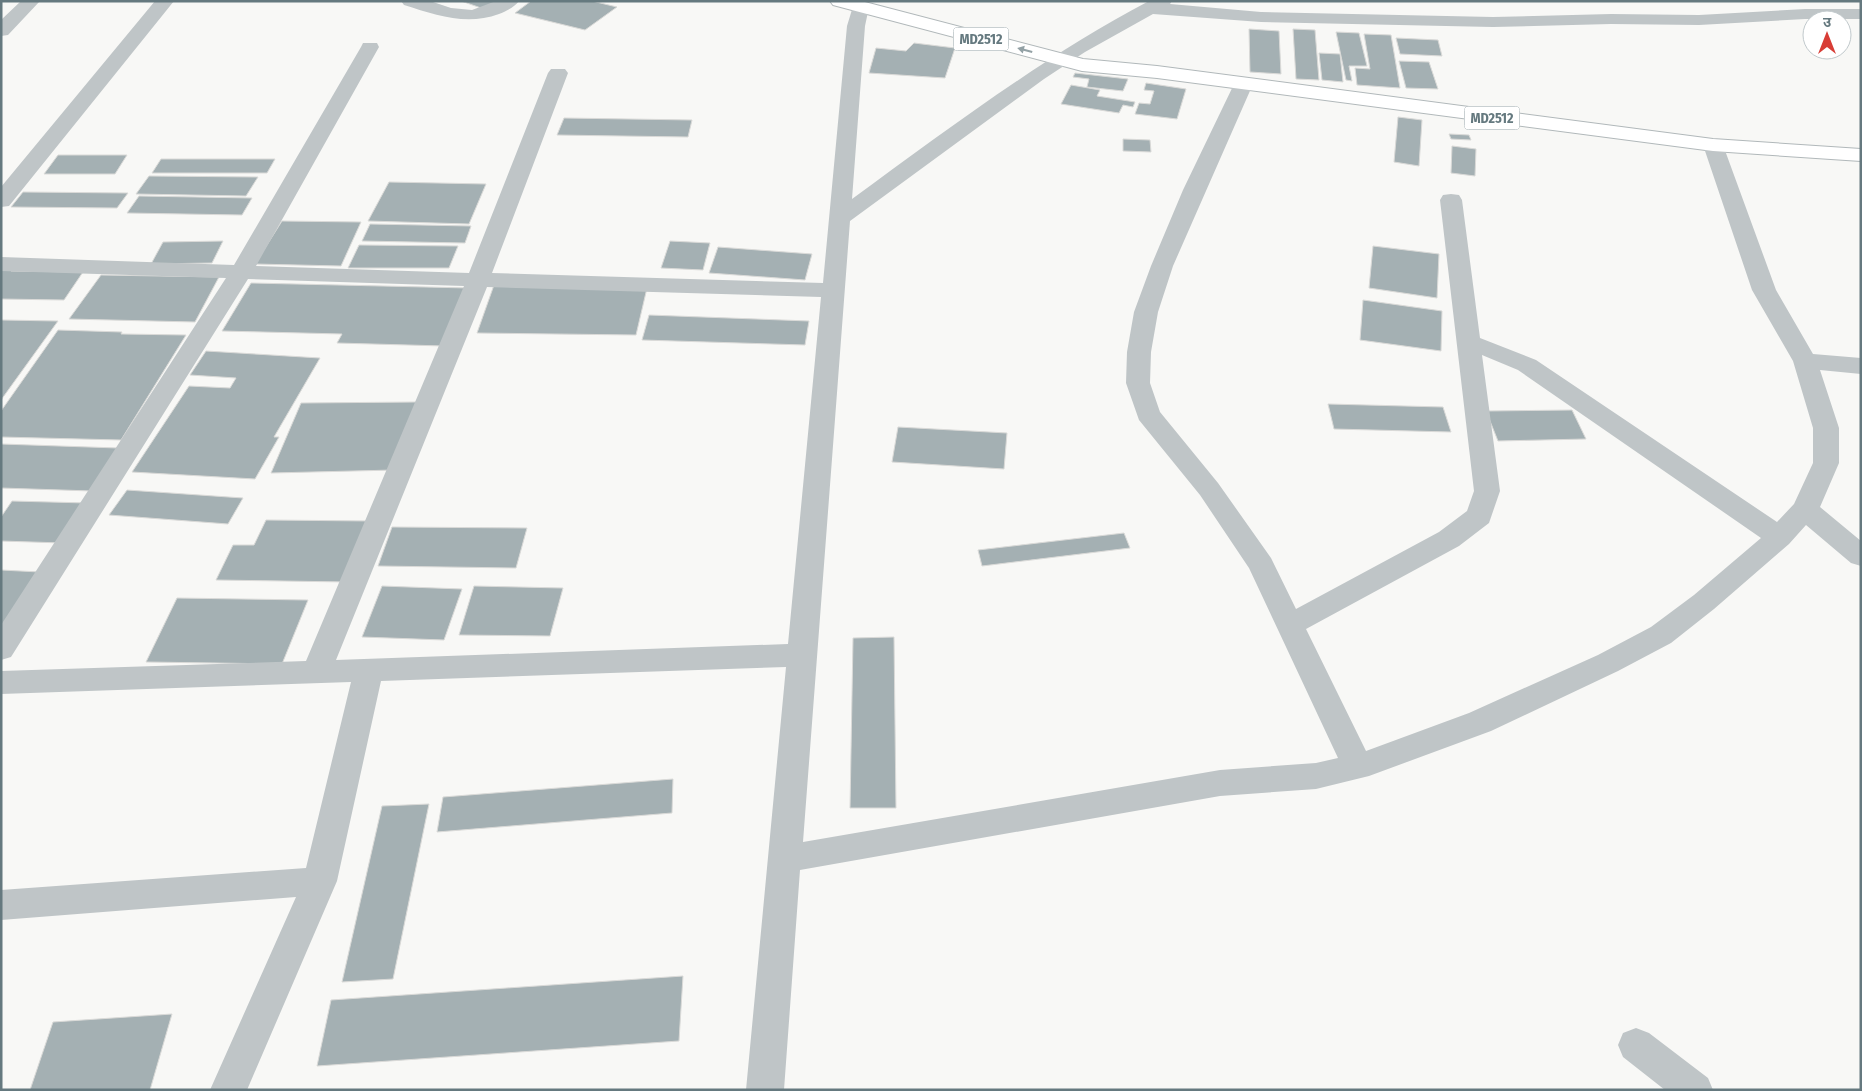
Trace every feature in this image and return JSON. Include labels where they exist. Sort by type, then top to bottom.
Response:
[{"type":"main road","name":"MD2512","points":[[895,1],[1096,52],[1125,67]]},
{"type":"main road","name":"MD2512","points":[[849,4],[1082,65],[1125,67],[1493,118],[1713,144],[1861,155]]},
{"type":"street","points":[[1,31],[31,1]]},
{"type":"street","points":[[1,202],[165,1]]},
{"type":"street","points":[[410,1],[464,16],[478,16],[493,12],[510,1]]},
{"type":"street","points":[[765,1090],[856,26],[849,4]]},
{"type":"street","points":[[839,219],[1030,80],[1080,48],[1157,4],[1261,17],[1493,22],[1611,19],[1699,20],[1804,14],[1861,14]]},
{"type":"street","points":[[1,648],[241,272],[370,47]]},
{"type":"street","points":[[317,671],[477,282],[558,73]]},
{"type":"street","points":[[1243,84],[1194,190],[1162,266],[1146,312],[1139,352],[1138,383],[1148,414],[1209,489],[1261,565],[1358,767]]},
{"type":"street","points":[[785,859],[1220,783],[1316,776],[1358,767],[1480,722],[1608,663],[1654,639],[1704,602],[1779,537],[1805,510],[1826,463],[1826,428],[1805,361],[1764,290],[1713,144]]},
{"type":"street","points":[[1290,625],[1449,539],[1479,516],[1487,492],[1451,200]]},
{"type":"street","points":[[1,264],[295,272],[477,282],[834,290]]},
{"type":"street","points":[[1470,343],[1503,354],[1527,366],[1779,537]]},
{"type":"street","points":[[1805,361],[1861,366]]},
{"type":"street","points":[[1805,510],[1861,556]]},
{"type":"street","points":[[1,683],[317,671],[368,672],[633,660],[802,655]]},
{"type":"street","points":[[228,1090],[320,881],[368,672]]},
{"type":"street","points":[[1,905],[320,881]]},
{"type":"street","points":[[1636,1045],[1695,1090]]},
{"type":"building","points":[[461,1],[497,1],[484,9]]},
{"type":"building","points":[[531,1],[592,1],[617,7],[585,30],[515,13]]},
{"type":"building","points":[[1249,29],[1279,31],[1281,74],[1250,72]]},
{"type":"building","points":[[1293,29],[1315,30],[1319,80],[1296,79]]},
{"type":"building","points":[[1336,32],[1359,33],[1367,66],[1349,66],[1352,81],[1346,80]]},
{"type":"building","points":[[1364,34],[1391,35],[1400,88],[1357,85],[1355,68],[1370,69]]},
{"type":"building","points":[[1396,38],[1438,40],[1442,56],[1400,54]]},
{"type":"building","points":[[914,43],[955,48],[945,78],[869,73],[876,48],[906,51]]},
{"type":"building","points":[[1319,53],[1340,54],[1343,82],[1322,80]]},
{"type":"building","points":[[1399,61],[1429,62],[1438,89],[1406,88]]},
{"type":"building","points":[[1075,73],[1128,79],[1123,91],[1087,87],[1089,79],[1073,77]]},
{"type":"building","points":[[1146,83],[1186,89],[1177,119],[1135,114],[1139,103],[1150,104],[1154,91],[1144,90]]},
{"type":"building","points":[[1071,85],[1100,90],[1097,96],[1135,102],[1133,107],[1123,105],[1119,113],[1061,104]]},
{"type":"building","points":[[1398,117],[1422,120],[1419,166],[1394,162]]},
{"type":"building","points":[[564,118],[692,120],[688,137],[557,135]]},
{"type":"building","points":[[1449,134],[1469,135],[1471,140],[1451,139]]},
{"type":"building","points":[[1123,139],[1150,140],[1151,152],[1123,151]]},
{"type":"building","points":[[1452,146],[1476,149],[1475,176],[1451,173]]},
{"type":"building","points":[[58,155],[127,155],[115,174],[44,174]]},
{"type":"building","points":[[161,159],[275,159],[267,173],[152,173]]},
{"type":"building","points":[[149,176],[258,177],[246,196],[136,194]]},
{"type":"building","points":[[389,182],[486,184],[469,224],[368,221]]},
{"type":"building","points":[[23,192],[128,193],[117,208],[11,207]]},
{"type":"building","points":[[139,196],[252,198],[242,215],[127,213]]},
{"type":"building","points":[[282,221],[361,222],[341,266],[255,264]]},
{"type":"building","points":[[370,224],[471,226],[465,243],[362,241]]},
{"type":"building","points":[[223,241],[212,263],[151,264],[163,242]]},
{"type":"building","points":[[670,241],[710,243],[703,270],[661,268]]},
{"type":"building","points":[[359,245],[458,246],[449,268],[348,268]]},
{"type":"building","points":[[1373,246],[1439,254],[1437,298],[1369,288]]},
{"type":"building","points":[[718,247],[812,254],[805,280],[709,273]]},
{"type":"building","points":[[1,268],[13,268],[11,271],[83,272],[64,300],[1,299]]},
{"type":"building","points":[[101,275],[219,277],[195,322],[69,319]]},
{"type":"building","points":[[251,283],[469,288],[444,346],[337,343],[342,334],[222,331]]},
{"type":"building","points":[[494,285],[647,288],[636,335],[477,333]]},
{"type":"building","points":[[1363,300],[1442,311],[1441,351],[1360,340]]},
{"type":"building","points":[[649,315],[809,321],[805,345],[642,340]]},
{"type":"building","points":[[1,320],[58,321],[1,400]]},
{"type":"building","points":[[58,330],[122,332],[121,334],[186,335],[121,440],[1,437],[1,411]]},
{"type":"building","points":[[206,351],[320,358],[274,437],[279,437],[255,479],[132,472],[189,386],[230,388],[236,378],[190,375]]},
{"type":"building","points":[[417,402],[394,470],[271,473],[301,403]]},
{"type":"building","points":[[1328,404],[1443,407],[1451,432],[1334,429]]},
{"type":"building","points":[[1572,410],[1586,439],[1498,441],[1486,411]]},
{"type":"building","points":[[898,427],[1007,433],[1004,469],[892,462]]},
{"type":"building","points":[[1,444],[118,448],[92,491],[1,488]]},
{"type":"building","points":[[127,490],[243,498],[228,524],[109,515]]},
{"type":"building","points":[[12,501],[87,503],[63,543],[1,541],[1,517]]},
{"type":"building","points":[[266,520],[371,521],[347,582],[216,580],[233,545],[254,545]]},
{"type":"building","points":[[392,527],[527,528],[516,568],[378,566]]},
{"type":"building","points":[[1124,533],[1130,548],[982,566],[978,550]]},
{"type":"building","points":[[1,570],[40,572],[1,632]]},
{"type":"building","points":[[382,586],[462,589],[444,640],[362,637]]},
{"type":"building","points":[[474,586],[563,588],[550,636],[459,635]]},
{"type":"building","points":[[177,598],[308,600],[282,664],[146,662]]},
{"type":"building","points":[[894,637],[896,808],[850,808],[853,638]]},
{"type":"building","points":[[673,779],[672,813],[437,832],[443,797]]},
{"type":"building","points":[[429,804],[393,979],[342,982],[382,806]]},
{"type":"building","points":[[683,976],[679,1041],[317,1066],[331,1000]]},
{"type":"building","points":[[172,1014],[150,1090],[30,1090],[53,1022]]}]
